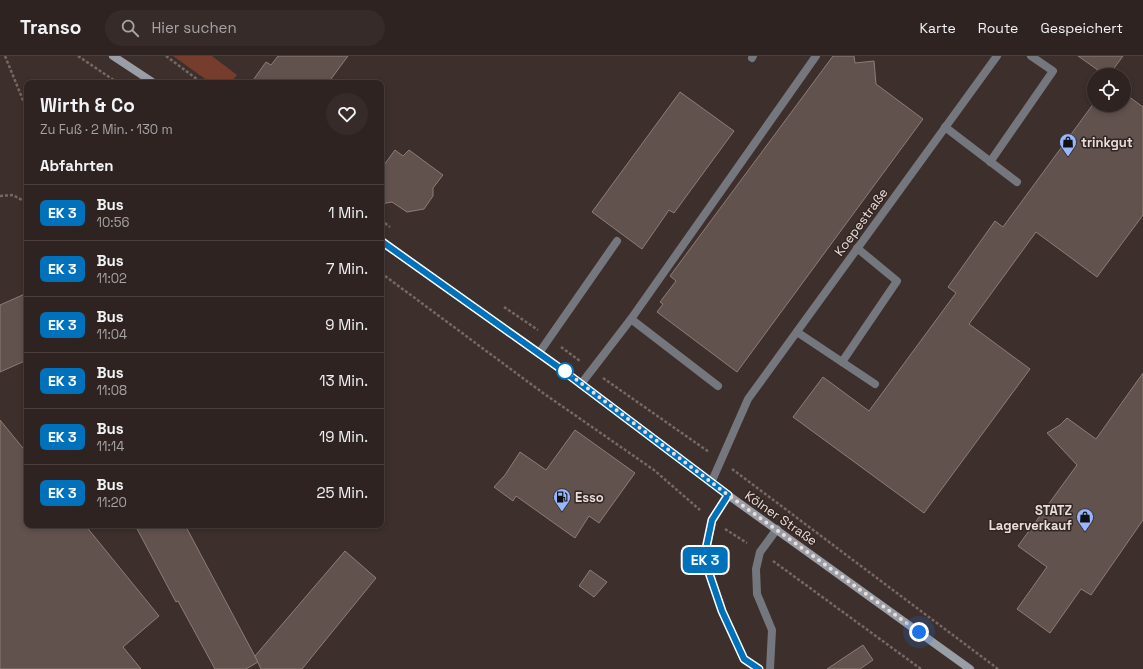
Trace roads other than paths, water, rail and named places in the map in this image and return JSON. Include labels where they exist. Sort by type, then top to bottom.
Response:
[{"type":"main road","points":[[113,56],[149,80]]},
{"type":"main road","name":"Kölner Straße","points":[[384,243],[539,353],[711,483],[970,669]]},
{"type":"street","points":[[581,384],[632,319],[816,56]]},
{"type":"street","name":"Koepestraße","points":[[711,483],[748,399],[997,56]]},
{"type":"street","points":[[990,162],[1053,71],[1031,56]]},
{"type":"street","points":[[945,127],[1018,182]]},
{"type":"street","points":[[539,353],[617,241]]},
{"type":"street","points":[[842,362],[897,281],[857,248]]},
{"type":"street","points":[[632,319],[718,386]]},
{"type":"street","points":[[797,332],[875,384]]},
{"type":"street","points":[[728,495],[712,520],[704,558],[722,611],[744,659],[759,669]]},
{"type":"street","points":[[770,669],[772,630],[757,594],[756,569],[760,552],[777,529]]},
{"type":"place","name":"trinkgut","points":[[1068,157]]},
{"type":"place","name":"Esso","points":[[562,512]]},
{"type":"place","name":"STATZ Lagerverkauf","points":[[1085,532]]}]
